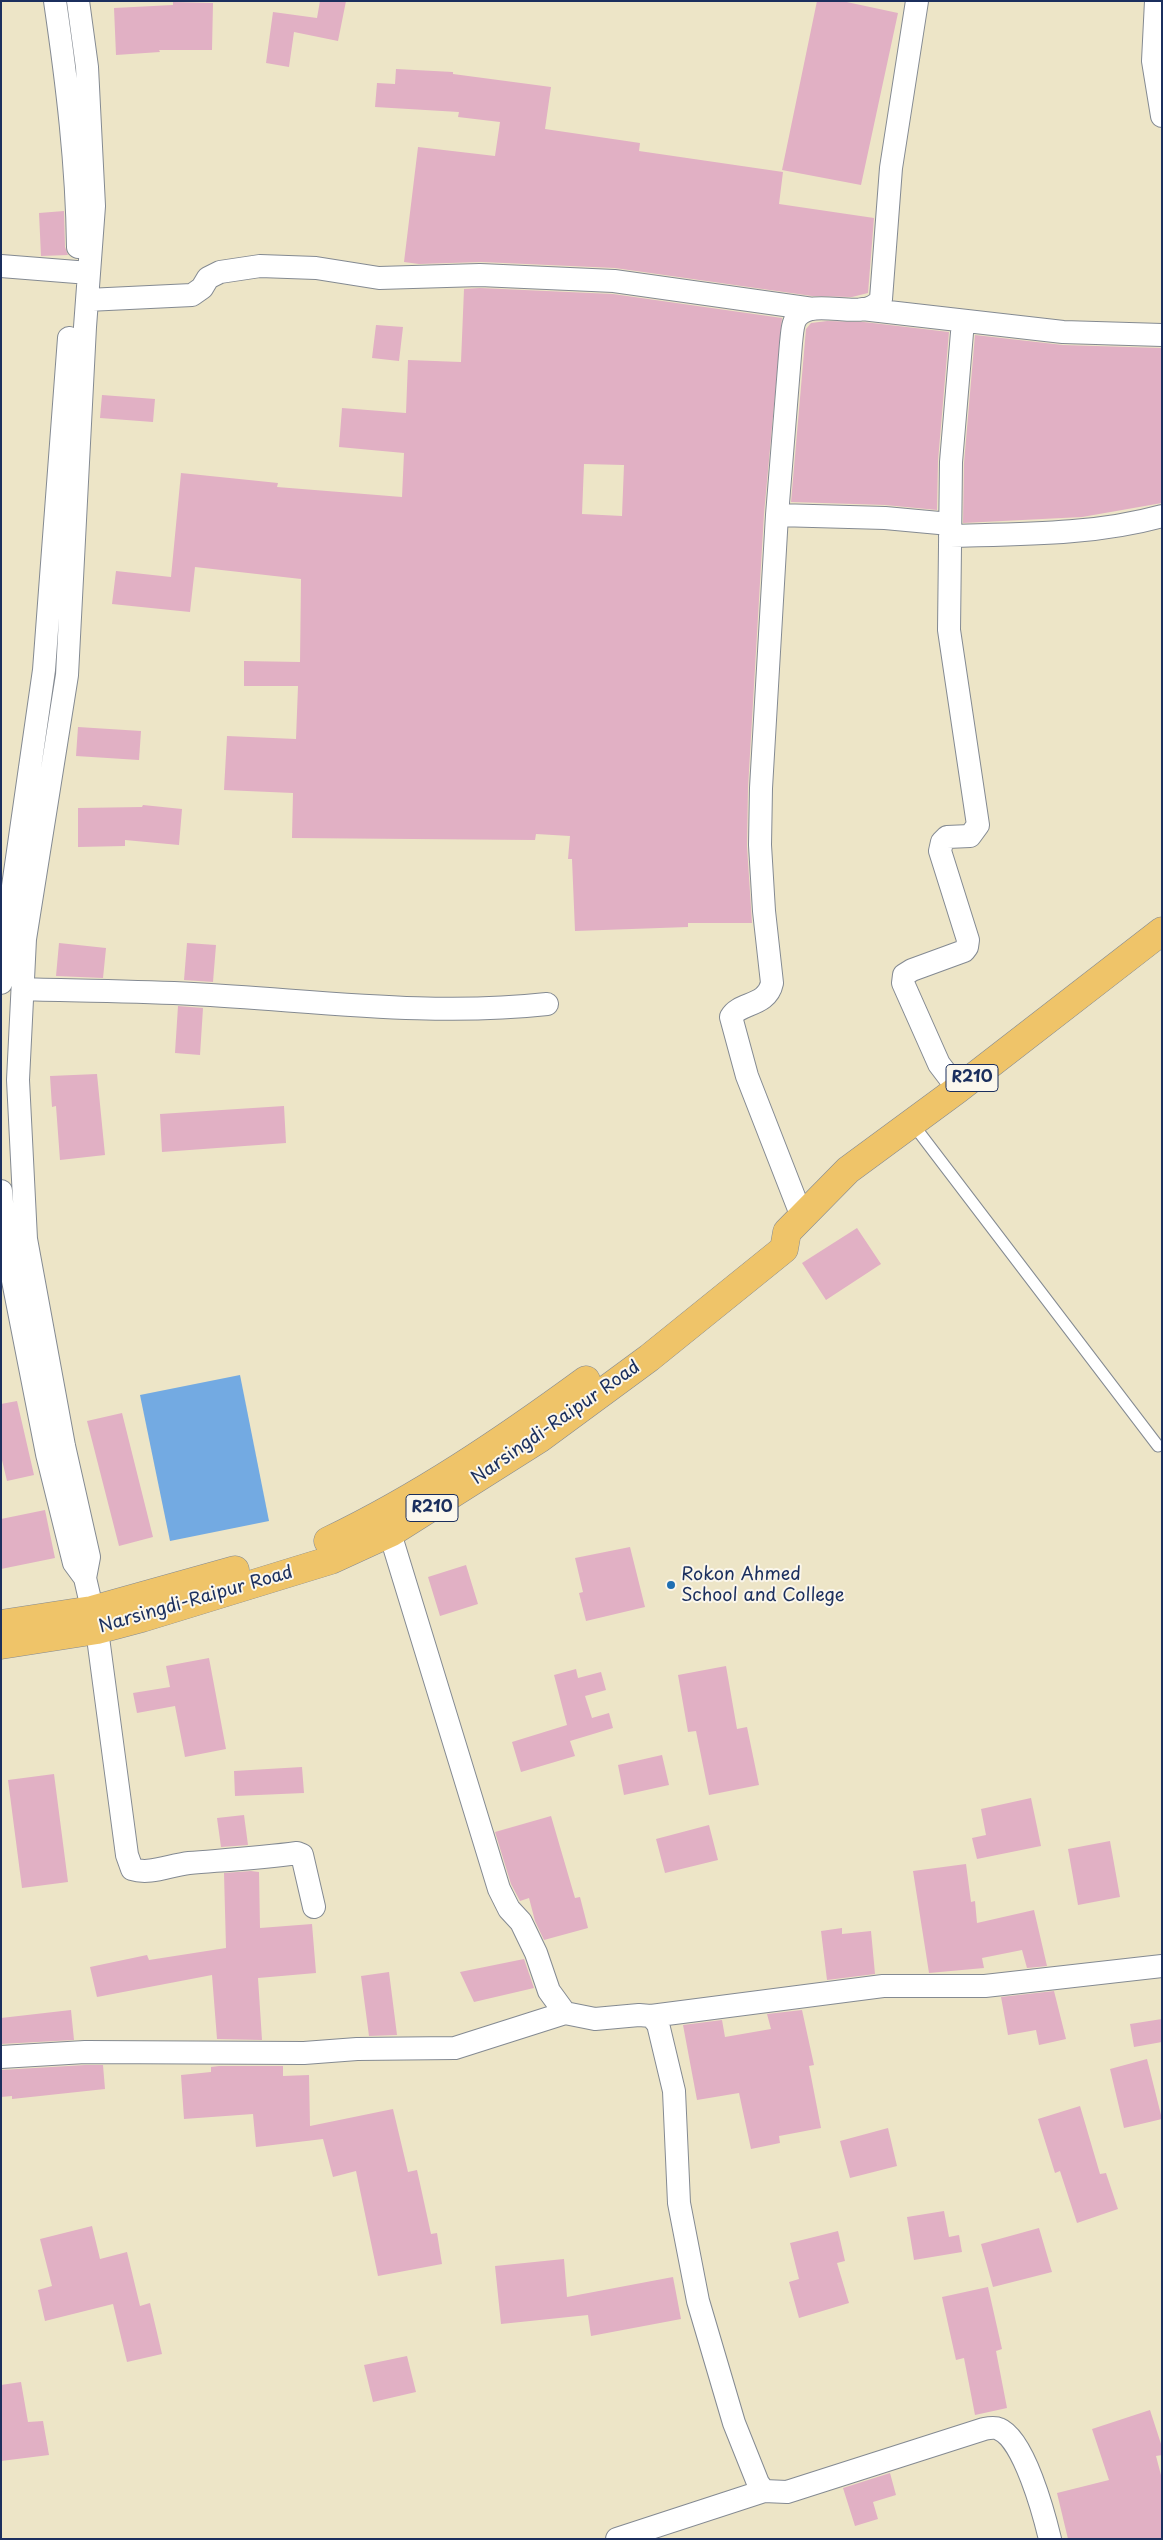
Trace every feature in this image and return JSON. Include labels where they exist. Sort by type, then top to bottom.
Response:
[{"type":"main road","name":"Narsingdi-Raipur Road","points":[[1,1645],[331,1560],[388,1522],[456,1493],[539,1439],[649,1358],[784,1249],[794,1224],[848,1170],[958,1089],[1162,931]]},
{"type":"main road","name":"Narsingdi-Raipur Road","points":[[1,1624],[95,1620]]},
{"type":"street","points":[[55,1],[66,76],[87,300],[67,675],[26,939],[18,1080],[26,1239],[64,1446],[89,1557],[85,1578]]},
{"type":"street","points":[[1,983],[6,935],[44,670],[70,331],[84,273],[94,206],[87,66],[78,1]]},
{"type":"street","points":[[861,309],[875,305],[881,298],[891,168],[916,1]]},
{"type":"street","points":[[1156,1],[1153,62],[1162,116]]},
{"type":"street","points":[[1,266],[84,273]]},
{"type":"street","points":[[87,300],[192,295],[202,288],[208,278],[220,272],[260,266],[316,268],[380,278],[480,275],[614,281],[813,309],[861,309],[1063,332],[1162,335]]},
{"type":"street","points":[[794,1224],[747,1076],[731,1017],[736,1011],[758,1002],[772,985],[764,911],[760,845],[761,788],[777,515],[794,329],[797,317],[813,309]]},
{"type":"street","points":[[958,1089],[940,1064],[904,983],[904,975],[912,970],[964,951],[968,940],[940,851],[942,842],[947,837],[970,836],[978,825],[949,630],[951,462],[964,321]]},
{"type":"street","points":[[777,515],[885,518],[950,530],[1080,531],[1120,527],[1162,516]]},
{"type":"street","points":[[23,989],[193,994],[351,1007],[508,1008],[547,1004]]},
{"type":"street","points":[[1,1191],[6,1245],[47,1454],[74,1563],[85,1578],[95,1620],[127,1855],[132,1869],[142,1872],[188,1863],[236,1861],[297,1853],[302,1855],[306,1862],[314,1908]]},
{"type":"street","points":[[388,1522],[499,1889],[509,1908],[521,1922],[536,1953],[549,1990],[565,2013]]},
{"type":"street","points":[[1,2057],[85,2052],[304,2053],[357,2049],[455,2048],[565,2013],[595,2019],[639,2015],[651,2016],[883,1986],[985,1986],[1162,1966]]},
{"type":"street","points":[[651,2016],[658,2024],[674,2091],[679,2203],[698,2301],[734,2423],[758,2483],[764,2491]]},
{"type":"street","points":[[617,2539],[764,2491],[787,2492],[984,2429],[998,2428],[1005,2432],[1030,2472],[1050,2539]]},
{"type":"lane","points":[[912,1123],[1158,1446]]},
{"type":"water","points":[[240,1375],[269,1521],[170,1541],[140,1395]]},
{"type":"building","points":[[320,1],[346,1],[338,41],[294,32],[289,67],[266,63],[273,12],[317,18]]},
{"type":"building","points":[[817,1],[842,1],[898,13],[861,185],[782,170]]},
{"type":"building","points":[[173,2],[213,3],[212,50],[159,50],[160,52],[116,55],[114,8],[173,5]]},
{"type":"building","points":[[396,69],[453,72],[453,74],[551,87],[545,129],[640,143],[639,151],[783,172],[779,204],[874,218],[868,293],[852,297],[812,296],[615,268],[481,262],[419,264],[404,262],[418,147],[495,156],[500,122],[458,117],[459,112],[375,107],[377,83],[395,84]]},
{"type":"building","points":[[64,211],[65,247],[68,255],[41,256],[39,213]]},
{"type":"building","points":[[480,288],[613,294],[782,318],[764,514],[748,788],[747,846],[752,923],[688,923],[688,927],[575,931],[572,859],[568,859],[570,836],[536,834],[535,840],[292,838],[293,793],[224,790],[227,736],[296,739],[298,686],[244,686],[244,661],[300,662],[301,579],[195,567],[190,612],[112,604],[116,571],[171,577],[181,473],[278,483],[277,487],[402,497],[404,453],[339,447],[342,408],[406,413],[408,360],[461,362],[464,289]],"holes":[[[584,464],[624,465],[622,516],[582,514]]]},
{"type":"building","points":[[827,321],[864,322],[949,332],[938,461],[937,510],[885,505],[791,502],[806,329],[811,323]]},
{"type":"building","points":[[376,325],[403,327],[399,361],[372,358]]},
{"type":"building","points":[[975,335],[1063,345],[1162,348],[1162,503],[1082,517],[963,523],[964,463]]},
{"type":"building","points":[[102,395],[155,399],[153,422],[100,418]]},
{"type":"building","points":[[78,727],[141,731],[139,760],[76,756]]},
{"type":"building","points":[[143,805],[182,809],[179,845],[125,840],[125,846],[78,847],[78,808],[142,807]]},
{"type":"building","points":[[59,943],[106,948],[103,978],[56,976]]},
{"type":"building","points":[[187,943],[216,945],[213,982],[184,980]]},
{"type":"building","points":[[178,1006],[203,1008],[200,1055],[175,1053]]},
{"type":"building","points":[[97,1074],[105,1155],[60,1160],[56,1106],[52,1107],[50,1076]]},
{"type":"building","points":[[284,1106],[286,1143],[162,1152],[160,1114]]},
{"type":"building","points":[[857,1228],[881,1264],[826,1300],[802,1263]]},
{"type":"building","points":[[17,1401],[34,1475],[7,1481],[1,1456],[1,1404]]},
{"type":"building","points":[[122,1413],[153,1537],[119,1546],[87,1421]]},
{"type":"building","points":[[45,1510],[55,1558],[1,1569],[1,1519]]},
{"type":"building","points":[[630,1547],[645,1607],[586,1621],[579,1593],[583,1592],[575,1558]]},
{"type":"building","points":[[466,1565],[478,1604],[440,1616],[428,1577]]},
{"type":"building","points":[[209,1658],[226,1749],[185,1757],[175,1706],[137,1713],[133,1693],[170,1687],[166,1666]]},
{"type":"building","points":[[726,1666],[737,1729],[747,1727],[759,1785],[709,1795],[696,1731],[688,1732],[678,1675]]},
{"type":"building","points":[[576,1669],[578,1678],[601,1672],[606,1690],[585,1696],[592,1718],[609,1713],[613,1728],[570,1741],[575,1756],[521,1772],[512,1742],[567,1725],[554,1675]]},
{"type":"building","points":[[662,1755],[669,1785],[624,1795],[618,1765]]},
{"type":"building","points":[[302,1767],[304,1793],[235,1796],[234,1771]]},
{"type":"building","points":[[54,1774],[68,1882],[22,1888],[8,1780]]},
{"type":"building","points":[[1031,1798],[1041,1846],[977,1859],[972,1838],[986,1835],[981,1809]]},
{"type":"building","points":[[244,1815],[248,1845],[221,1847],[217,1818]]},
{"type":"building","points":[[551,1816],[575,1898],[580,1897],[588,1928],[544,1940],[535,1921],[529,1898],[520,1901],[511,1884],[495,1832]]},
{"type":"building","points":[[709,1825],[718,1860],[665,1873],[656,1839]]},
{"type":"building","points":[[1110,1841],[1120,1897],[1078,1905],[1068,1849]]},
{"type":"building","points":[[966,1864],[971,1902],[975,1901],[977,1923],[1034,1910],[1047,1966],[1027,1968],[1022,1950],[982,1958],[984,1968],[929,1973],[913,1871]]},
{"type":"building","points":[[259,1872],[260,1928],[312,1924],[316,1973],[258,1978],[262,2040],[217,2039],[212,1975],[97,1997],[90,1967],[147,1955],[149,1960],[226,1948],[224,1873]]},
{"type":"building","points":[[842,1928],[842,1934],[871,1931],[875,1974],[827,1980],[821,1931]]},
{"type":"building","points":[[524,1959],[534,1988],[474,2002],[460,1972]]},
{"type":"building","points":[[389,1972],[397,2035],[369,2036],[361,1976]]},
{"type":"building","points":[[1054,1991],[1066,2039],[1039,2045],[1036,2030],[1008,2035],[1001,1997]]},
{"type":"building","points":[[71,2010],[74,2040],[1,2044],[1,2018]]},
{"type":"building","points":[[802,2010],[814,2065],[809,2066],[821,2128],[779,2136],[780,2143],[751,2149],[739,2093],[697,2100],[683,2025],[722,2020],[725,2037],[771,2029],[767,2014]]},
{"type":"building","points":[[1162,2019],[1162,2042],[1134,2047],[1130,2024]]},
{"type":"building","points":[[1147,2059],[1162,2119],[1124,2128],[1110,2069]]},
{"type":"building","points":[[103,2065],[105,2089],[12,2099],[12,2096],[1,2097],[1,2070]]},
{"type":"building","points":[[283,2066],[283,2076],[309,2075],[310,2126],[393,2109],[408,2172],[417,2170],[431,2234],[437,2233],[442,2264],[378,2276],[356,2171],[333,2177],[323,2139],[256,2147],[253,2114],[184,2119],[181,2075],[211,2072],[211,2067]]},
{"type":"building","points":[[1080,2106],[1100,2174],[1106,2173],[1118,2209],[1077,2223],[1060,2171],[1055,2173],[1038,2119]]},
{"type":"building","points":[[888,2128],[897,2166],[850,2178],[840,2141]]},
{"type":"building","points":[[944,2211],[949,2237],[959,2235],[962,2252],[914,2260],[907,2217]]},
{"type":"building","points":[[92,2226],[100,2259],[127,2252],[140,2306],[150,2303],[162,2354],[127,2362],[113,2304],[45,2321],[38,2290],[52,2286],[40,2239]]},
{"type":"building","points":[[1039,2228],[1052,2272],[993,2287],[981,2244]]},
{"type":"building","points":[[838,2231],[845,2261],[837,2263],[849,2303],[799,2318],[789,2282],[799,2279],[790,2243]]},
{"type":"building","points":[[564,2259],[567,2297],[673,2277],[681,2319],[591,2336],[588,2315],[501,2324],[495,2266]]},
{"type":"building","points":[[988,2287],[1002,2349],[996,2351],[1007,2408],[975,2415],[964,2358],[956,2360],[942,2297]]},
{"type":"building","points":[[407,2356],[416,2392],[373,2402],[364,2365]]},
{"type":"building","points":[[21,2382],[28,2422],[43,2421],[49,2455],[1,2461],[1,2385]]},
{"type":"building","points":[[1150,2410],[1162,2447],[1162,2455],[1156,2456],[1162,2479],[1162,2539],[1068,2539],[1057,2493],[1109,2480],[1092,2429]]},
{"type":"building","points":[[890,2473],[896,2495],[873,2502],[878,2519],[855,2526],[843,2488]]},
{"type":"place","name":"Rokon Ahmed School and College","points":[[671,1585]]}]
